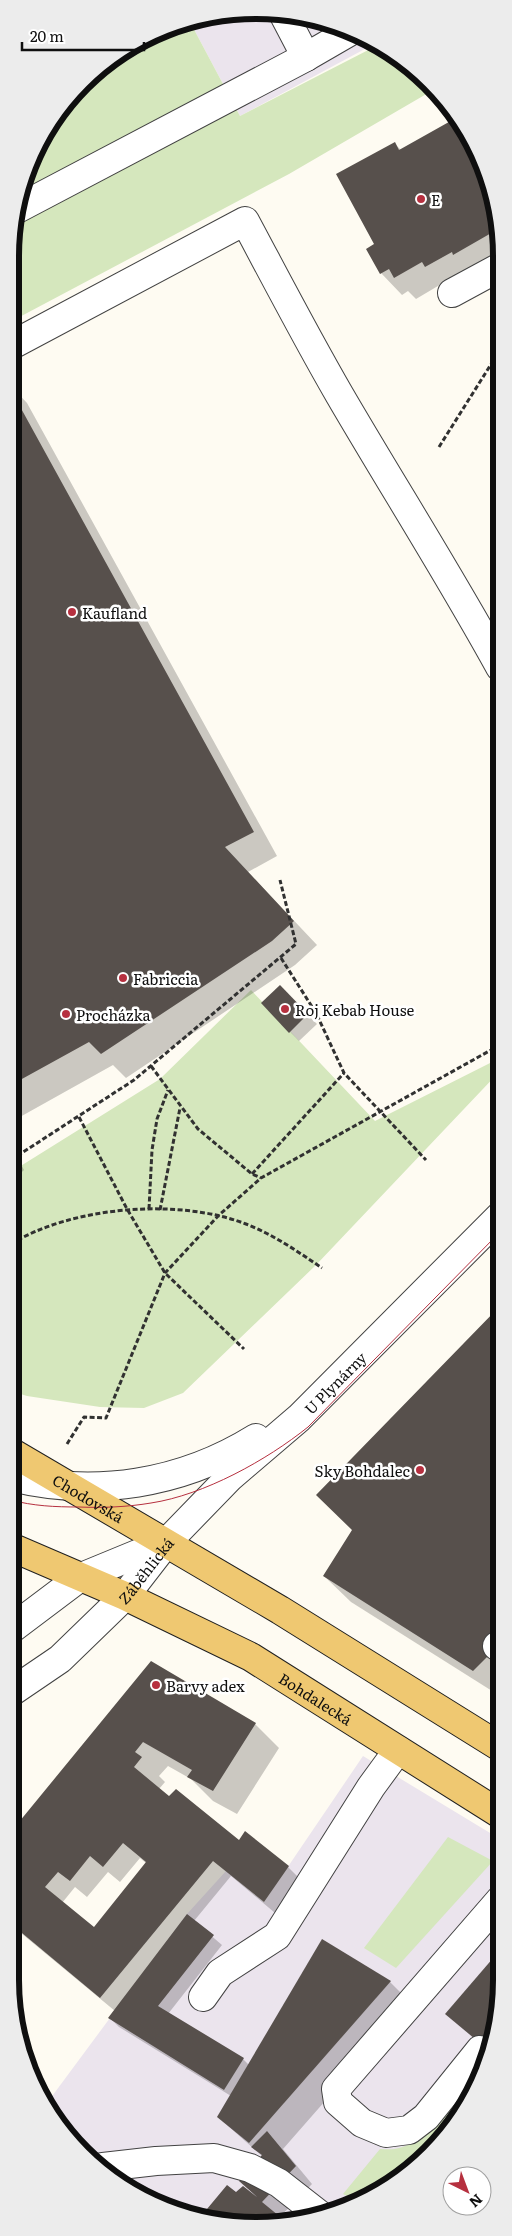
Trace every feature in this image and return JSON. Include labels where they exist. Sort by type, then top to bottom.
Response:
[{"type":"main road","name":"Chodovská","points":[[19,1457],[166,1543]]},
{"type":"main road","points":[[166,1543],[493,1738]]},
{"type":"main road","points":[[19,1551],[125,1596]]},
{"type":"main road","name":"Bohdalecká","points":[[125,1596],[251,1657],[493,1810]]},
{"type":"street","points":[[288,21],[306,57]]},
{"type":"street","points":[[24,205],[306,57],[343,35]]},
{"type":"street","points":[[19,341],[244,221],[337,391],[386,475],[437,556],[493,655]]},
{"type":"street","points":[[452,293],[493,271]]},
{"type":"street","points":[[19,1479],[42,1484],[109,1487],[172,1477],[232,1453],[293,1413],[493,1211]]},
{"type":"street","name":"U Plynárny","points":[[166,1543],[230,1477],[299,1418],[493,1223]]},
{"type":"street","name":"Záběhlická","points":[[19,1623],[79,1578],[166,1543]]},
{"type":"street","name":"Záběhlická","points":[[19,1687],[60,1659],[125,1596],[166,1543]]},
{"type":"street","points":[[203,1996],[220,1973],[277,1936],[371,1787],[398,1750]]},
{"type":"street","points":[[480,2050],[426,2117],[409,2130],[386,2133],[362,2123],[338,2102],[336,2089],[493,1908]]},
{"type":"street","points":[[110,2166],[156,2161],[214,2158],[250,2168],[279,2183],[314,2210]]},
{"type":"path","points":[[439,447],[493,361]]},
{"type":"path","points":[[19,1155],[79,1117],[151,1066],[296,944],[280,880]]},
{"type":"path","points":[[281,958],[316,1013],[344,1073],[381,1110],[426,1160]]},
{"type":"path","points":[[71,1439],[84,1417],[106,1418],[165,1273],[218,1216],[261,1178],[493,1049]]},
{"type":"path","points":[[151,1066],[198,1129],[252,1174],[261,1178]]},
{"type":"path","points":[[252,1174],[344,1073]]},
{"type":"path","points":[[149,1210],[152,1150],[157,1119],[168,1090]]},
{"type":"path","points":[[160,1210],[181,1107]]},
{"type":"path","points":[[79,1117],[127,1209],[165,1273],[244,1349]]},
{"type":"path","points":[[19,1239],[28,1233],[72,1218],[127,1209],[160,1210],[218,1216],[245,1224],[278,1238],[322,1268]]},
{"type":"shaded area","points":[[240,19],[272,19],[302,23],[332,31],[368,47],[240,116],[193,28]]},
{"type":"shaded area","points":[[363,1756],[493,1835],[493,1996],[489,2026],[475,2071],[453,2112],[424,2148],[388,2177],[361,2193],[332,2205],[302,2213],[272,2217],[240,2217],[210,2213],[180,2205],[151,2193],[124,2177],[88,2148],[68,2124],[51,2098],[187,1914],[226,1871],[264,1902]]},
{"type":"green space","points":[[193,28],[240,116],[371,49],[400,68],[428,93],[289,174],[19,317],[19,240],[23,210],[31,180],[43,151],[59,124],[88,88],[124,59],[151,43]]},
{"type":"green space","points":[[251,990],[375,1121],[493,1062],[493,1078],[316,1265],[183,1393],[144,1408],[100,1407],[19,1394],[19,1167],[160,1079]]},
{"type":"green space","points":[[448,1837],[493,1861],[396,1968],[364,1948]]},
{"type":"green space","points":[[470,2083],[453,2112],[424,2148],[388,2177],[361,2193],[350,2198],[343,2194],[380,2149],[397,2149],[413,2143],[436,2125]]},
{"type":"building","name":"E","points":[[451,121],[469,151],[481,180],[489,210],[492,233],[453,255],[452,252],[425,267],[422,262],[394,278],[389,269],[380,274],[366,249],[374,244],[336,174],[395,142],[399,150]]},
{"type":"building","name":"Kaufland","points":[[19,405],[254,832],[225,847],[294,921],[272,941],[101,1054],[89,1042],[19,1081]]},
{"type":"building","name":"Roj Kebab House","points":[[280,985],[308,1014],[289,1033],[261,1003]]},
{"type":"building","name":"Sky Bohdalec","points":[[493,1313],[493,1651],[473,1671],[323,1576],[352,1530],[316,1495]]},
{"type":"building","points":[[151,1661],[256,1723],[213,1791],[187,1777],[192,1770],[143,1742],[135,1752],[142,1757],[134,1767],[169,1796],[176,1789],[239,1840],[245,1831],[289,1866],[264,1902],[213,1861],[100,1998],[19,1930],[19,1822]],"holes":[[[123,1843],[146,1862],[94,1927],[45,1887],[58,1872],[70,1881],[90,1856],[103,1867]]]},
{"type":"building","points":[[187,1914],[214,1935],[158,2006],[244,2058],[224,2090],[108,2018]]},
{"type":"building","points":[[322,1939],[391,1981],[249,2143],[217,2117]]},
{"type":"building","points":[[493,1958],[493,1996],[489,2026],[484,2046],[445,2014]]},
{"type":"building","points":[[267,2131],[296,2166],[262,2202],[279,2216],[240,2217],[205,2212],[227,2185],[236,2192],[243,2186],[257,2197],[239,2181],[262,2155],[251,2147]]},
{"type":"tram line","points":[[19,1502],[61,1507],[106,1507],[171,1499],[213,1484],[274,1452],[308,1427],[493,1239]]},
{"type":"place","name":"E","points":[[421,199]]},
{"type":"place","name":"Kaufland","points":[[72,612]]},
{"type":"place","name":"Fabriccia","points":[[123,978]]},
{"type":"place","name":"Roj Kebab House","points":[[285,1009]]},
{"type":"place","name":"Procházka","points":[[66,1014]]},
{"type":"place","name":"Sky Bohdalec","points":[[420,1470]]},
{"type":"place","name":"Barvy adex","points":[[156,1685]]}]
